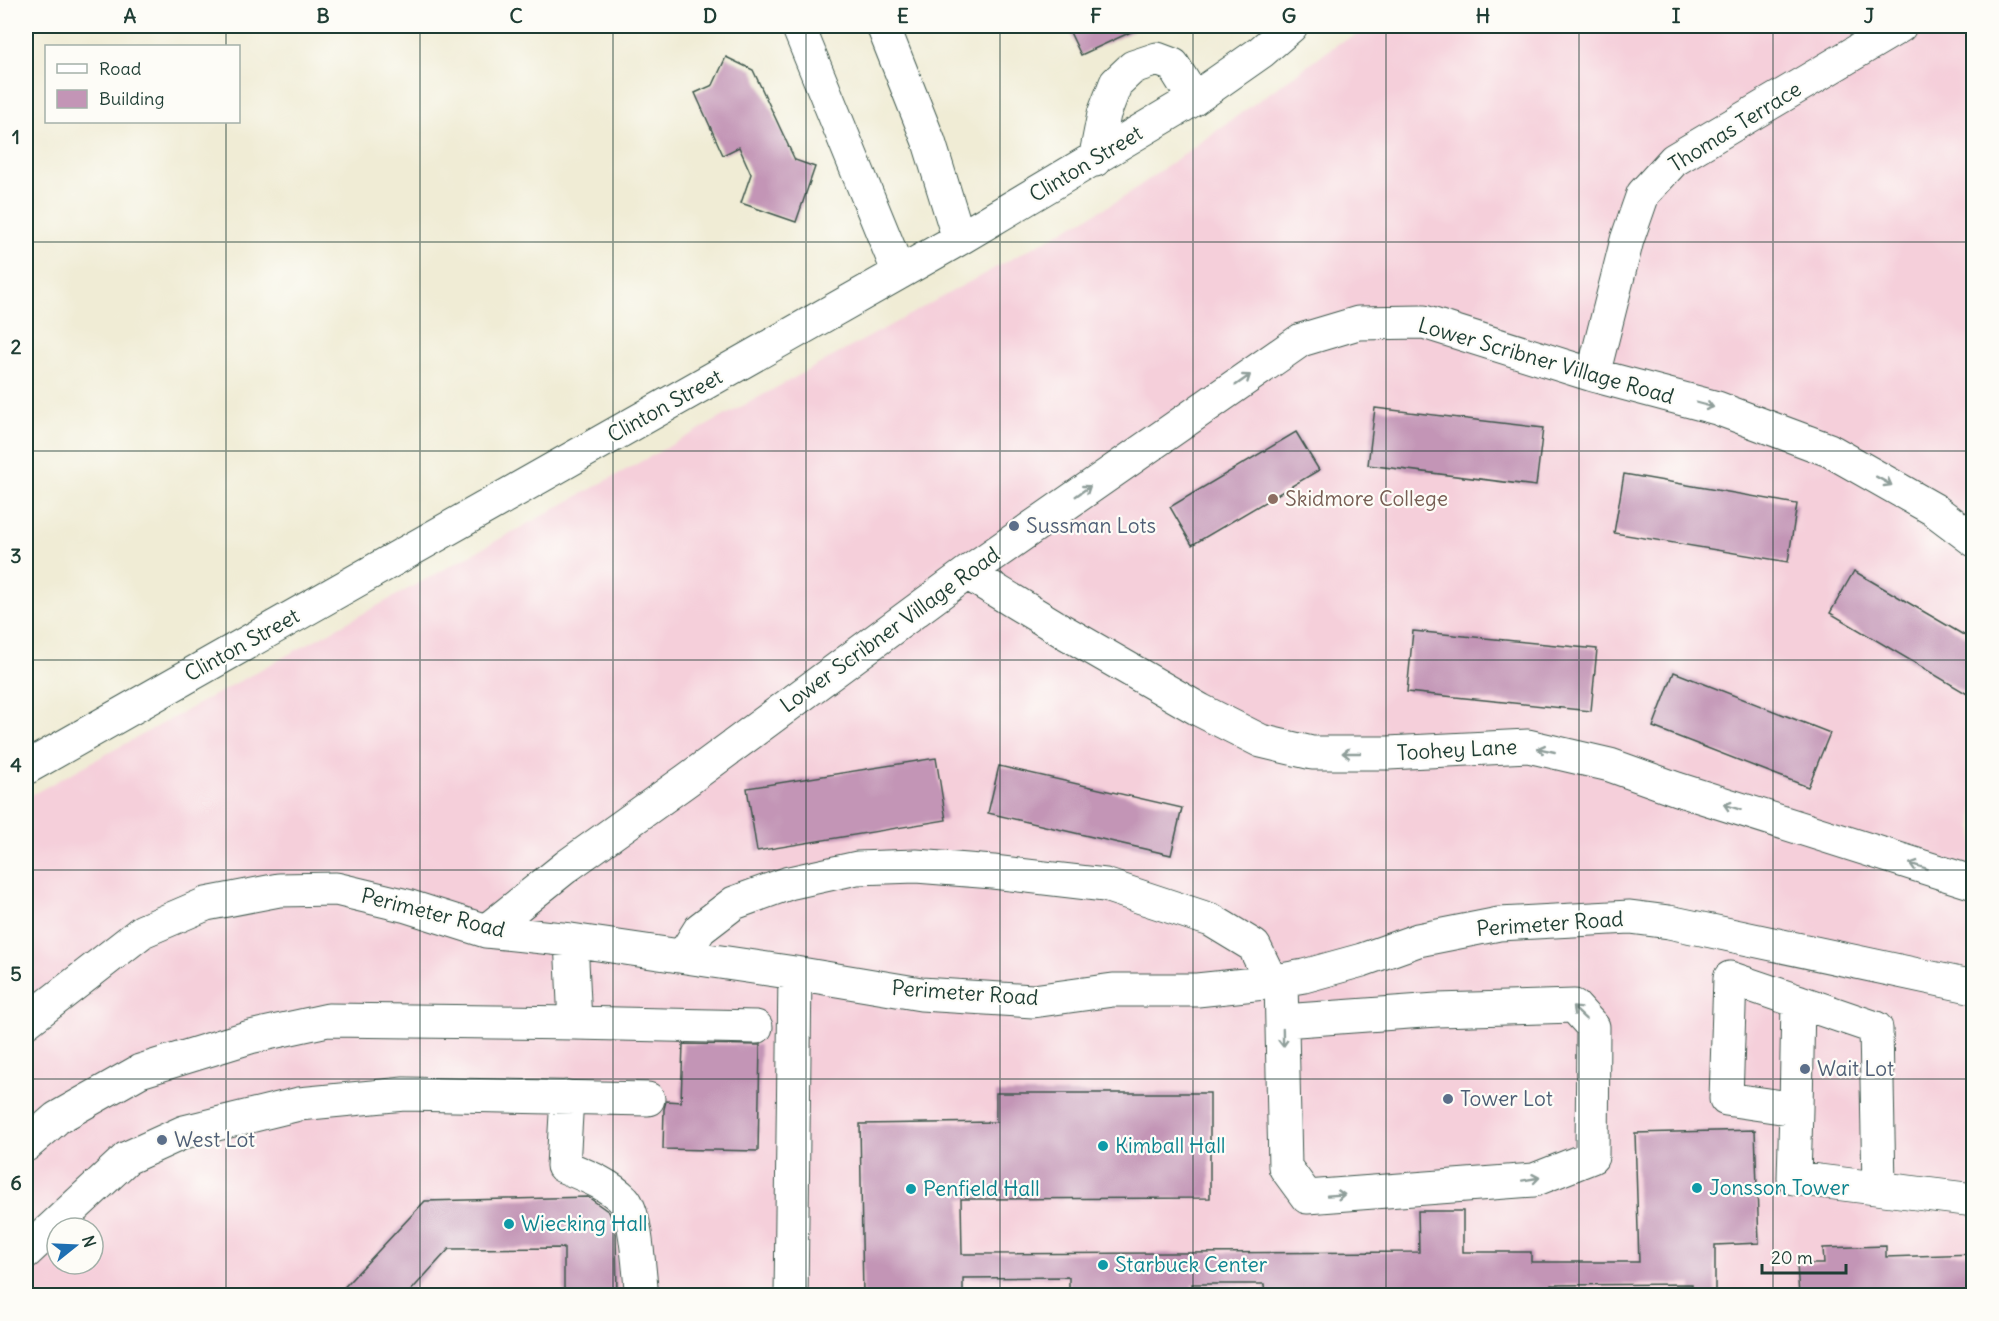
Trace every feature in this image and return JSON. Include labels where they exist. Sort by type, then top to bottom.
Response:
[{"type":"street","points":[[798,26],[899,273]]},
{"type":"street","points":[[883,26],[929,142],[959,240]]},
{"type":"street","name":"Clinton Street","points":[[26,768],[959,240],[1194,99],[1261,52],[1291,26]]},
{"type":"street","name":"Thomas Terrace","points":[[1593,375],[1627,240],[1643,194],[1674,160],[1900,26]]},
{"type":"street","points":[[1095,160],[1104,114],[1116,83],[1132,67],[1157,59],[1173,65],[1194,99]]},
{"type":"street","name":"Lower Scribner Village Road","points":[[486,931],[567,866],[696,774],[967,573],[1301,340],[1358,323],[1424,322],[1593,375],[1717,408],[1829,450],[1933,509],[1974,540]]},
{"type":"street","name":"Toohey Lane","points":[[967,573],[1200,710],[1261,741],[1312,753],[1388,753],[1528,746],[1610,765],[1677,789],[1974,883]]},
{"type":"street","points":[[683,956],[700,929],[734,903],[789,883],[857,868],[916,866],[1105,885],[1210,920],[1254,946],[1276,981],[1283,1021],[1285,1167],[1307,1197],[1534,1180],[1592,1157],[1593,1027],[1574,1006],[1437,1010],[1283,1021]]},
{"type":"street","name":"Perimeter Road","points":[[26,1022],[143,931],[206,904],[279,890],[336,889],[407,906],[486,931],[571,939],[921,994],[1033,1001],[1113,990],[1197,990],[1276,981],[1362,960],[1418,940],[1499,924],[1630,917],[1669,922],[1974,987]]},
{"type":"street","points":[[571,939],[575,1023]]},
{"type":"street","points":[[791,1296],[795,973]]},
{"type":"street","points":[[1796,1109],[1726,1099],[1730,978],[1876,1028],[1879,1188]]},
{"type":"street","points":[[1798,1001],[1794,1178],[1974,1200]]},
{"type":"street","points":[[26,1144],[57,1118],[140,1071],[261,1035],[328,1020],[756,1027]]},
{"type":"street","points":[[26,1252],[127,1158],[184,1132],[299,1104],[392,1095],[648,1099]]},
{"type":"street","points":[[567,1097],[563,1166],[601,1183],[625,1202],[632,1217],[642,1296]]},
{"type":"shaded area","name":"Skidmore College","points":[[1378,26],[1973,26],[1973,1295],[26,1296],[26,798],[1121,199],[1339,43]]},
{"type":"building","points":[[1067,26],[1144,26],[1081,55]]},
{"type":"building","points":[[726,57],[753,70],[795,160],[815,167],[796,222],[741,203],[751,174],[739,147],[723,155],[695,93],[713,85]]},
{"type":"building","points":[[1375,408],[1543,428],[1536,486],[1368,465]]},
{"type":"building","points":[[1296,432],[1319,470],[1192,545],[1170,507]]},
{"type":"building","points":[[1624,474],[1797,504],[1788,562],[1614,533]]},
{"type":"building","points":[[1854,571],[1974,641],[1974,698],[1830,613]]},
{"type":"building","points":[[1413,631],[1597,649],[1591,711],[1407,692]]},
{"type":"building","points":[[1674,672],[1830,733],[1808,787],[1653,727]]},
{"type":"building","points":[[936,758],[946,820],[757,851],[747,788]]},
{"type":"building","points":[[999,766],[1182,808],[1171,855],[988,813]]},
{"type":"building","points":[[683,1044],[760,1045],[758,1151],[663,1149],[666,1101],[681,1102]]},
{"type":"building","points":[[996,1093],[1210,1093],[1210,1198],[961,1199],[962,1254],[1419,1252],[1418,1211],[1463,1211],[1463,1252],[1531,1252],[1531,1262],[1639,1262],[1635,1133],[1755,1130],[1759,1243],[1715,1245],[1715,1296],[1692,1296],[1692,1284],[1551,1285],[1551,1296],[1265,1296],[1264,1284],[1192,1284],[1192,1296],[1069,1296],[1069,1277],[963,1278],[963,1296],[863,1296],[860,1124],[996,1122]]},
{"type":"building","name":"Wiecking Hall","points":[[588,1197],[609,1212],[614,1223],[617,1296],[564,1296],[564,1248],[449,1249],[406,1296],[336,1296],[425,1201]]},
{"type":"building","points":[[1886,1246],[1886,1257],[1974,1254],[1974,1296],[1799,1296],[1797,1264],[1824,1264],[1823,1248]]},
{"type":"place","name":"Skidmore College","points":[[1273,499]]},
{"type":"place","name":"Sussman Lots","points":[[1014,526]]},
{"type":"place","name":"Wait Lot","points":[[1805,1069]]},
{"type":"place","name":"Tower Lot","points":[[1448,1099]]},
{"type":"place","name":"West Lot","points":[[162,1140]]},
{"type":"place","name":"Kimball Hall","points":[[1103,1146]]},
{"type":"place","name":"Jonsson Tower","points":[[1697,1188]]},
{"type":"place","name":"Penfield Hall","points":[[911,1189]]},
{"type":"place","name":"Wiecking Hall","points":[[509,1224]]},
{"type":"place","name":"Starbuck Center","points":[[1103,1265]]}]
